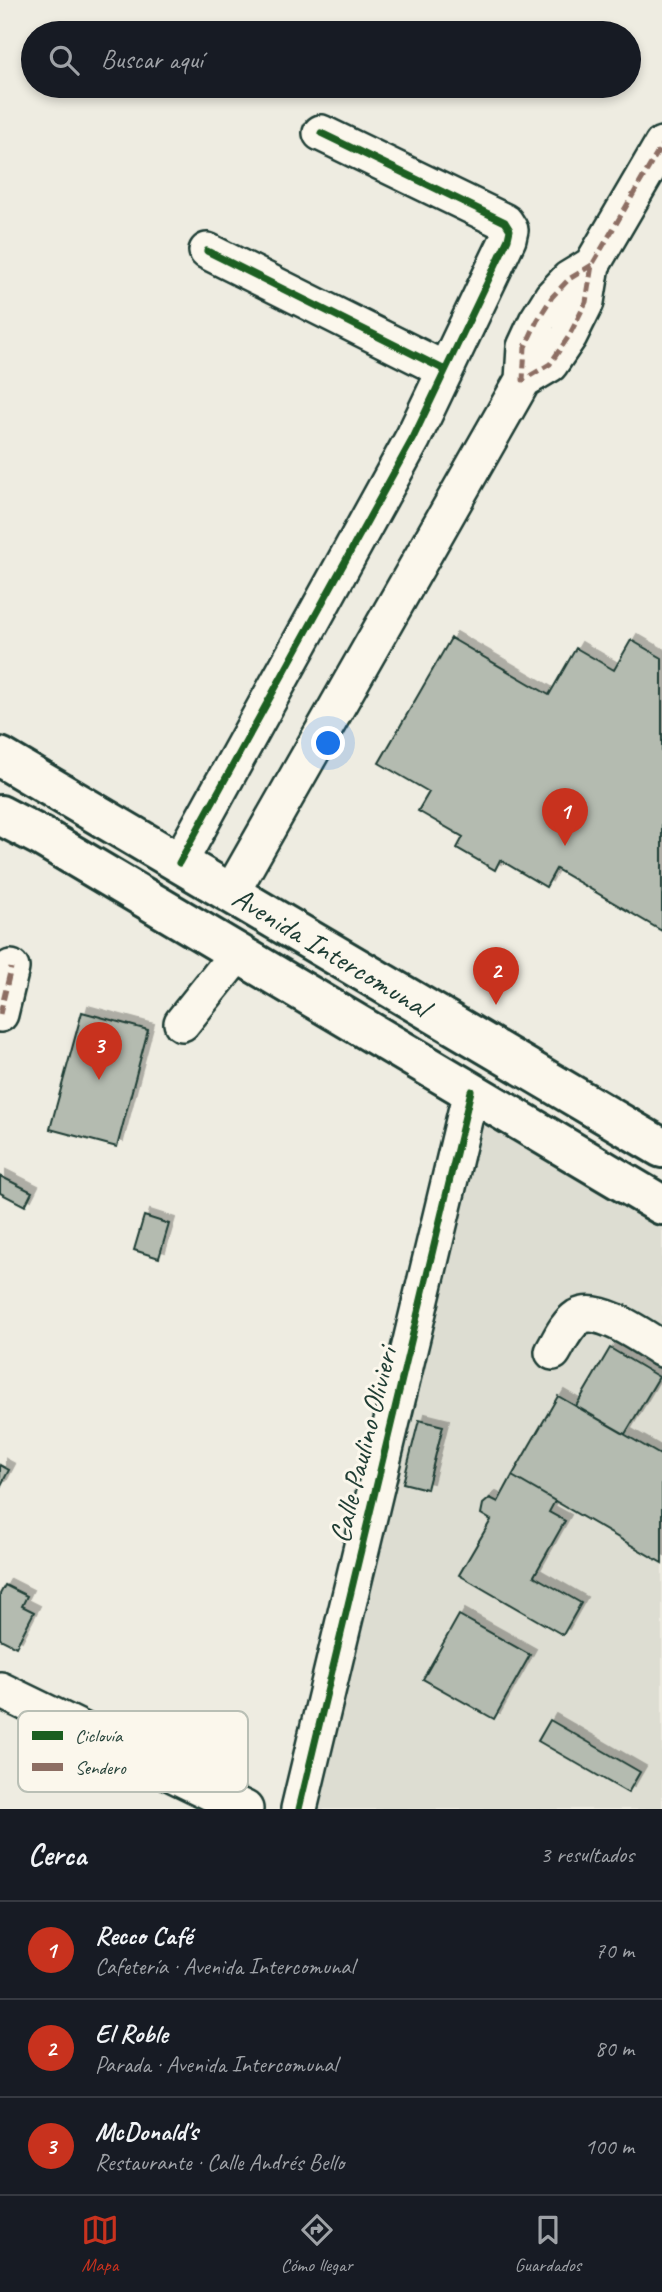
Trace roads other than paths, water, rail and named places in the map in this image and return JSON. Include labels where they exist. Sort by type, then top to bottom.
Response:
[{"type":"main road","name":"Avenida Intercomunal","points":[[0,757],[662,1148]]},
{"type":"main road","name":"Avenida Intercomunal","points":[[0,814],[662,1205]]},
{"type":"street","points":[[179,863],[413,438],[510,230],[505,222],[321,133]]},
{"type":"street","points":[[231,893],[523,380],[525,347],[537,321],[569,279],[592,265],[662,145]]},
{"type":"street","points":[[207,251],[445,370]]},
{"type":"street","points":[[182,1023],[238,953]]},
{"type":"street","points":[[0,1014],[11,968]]},
{"type":"street","name":"Calle Paulino Olivieri","points":[[299,1809],[471,1091]]},
{"type":"street","points":[[553,1352],[568,1326],[589,1313],[603,1315],[657,1335]]},
{"type":"street","points":[[0,1690],[43,1711]]},
{"type":"street","points":[[210,1792],[245,1809]]},
{"type":"place","name":"Recco Café","points":[[565,846]]},
{"type":"place","name":"El Roble","points":[[496,1005]]},
{"type":"place","name":"McDonald's","points":[[99,1080]]}]
